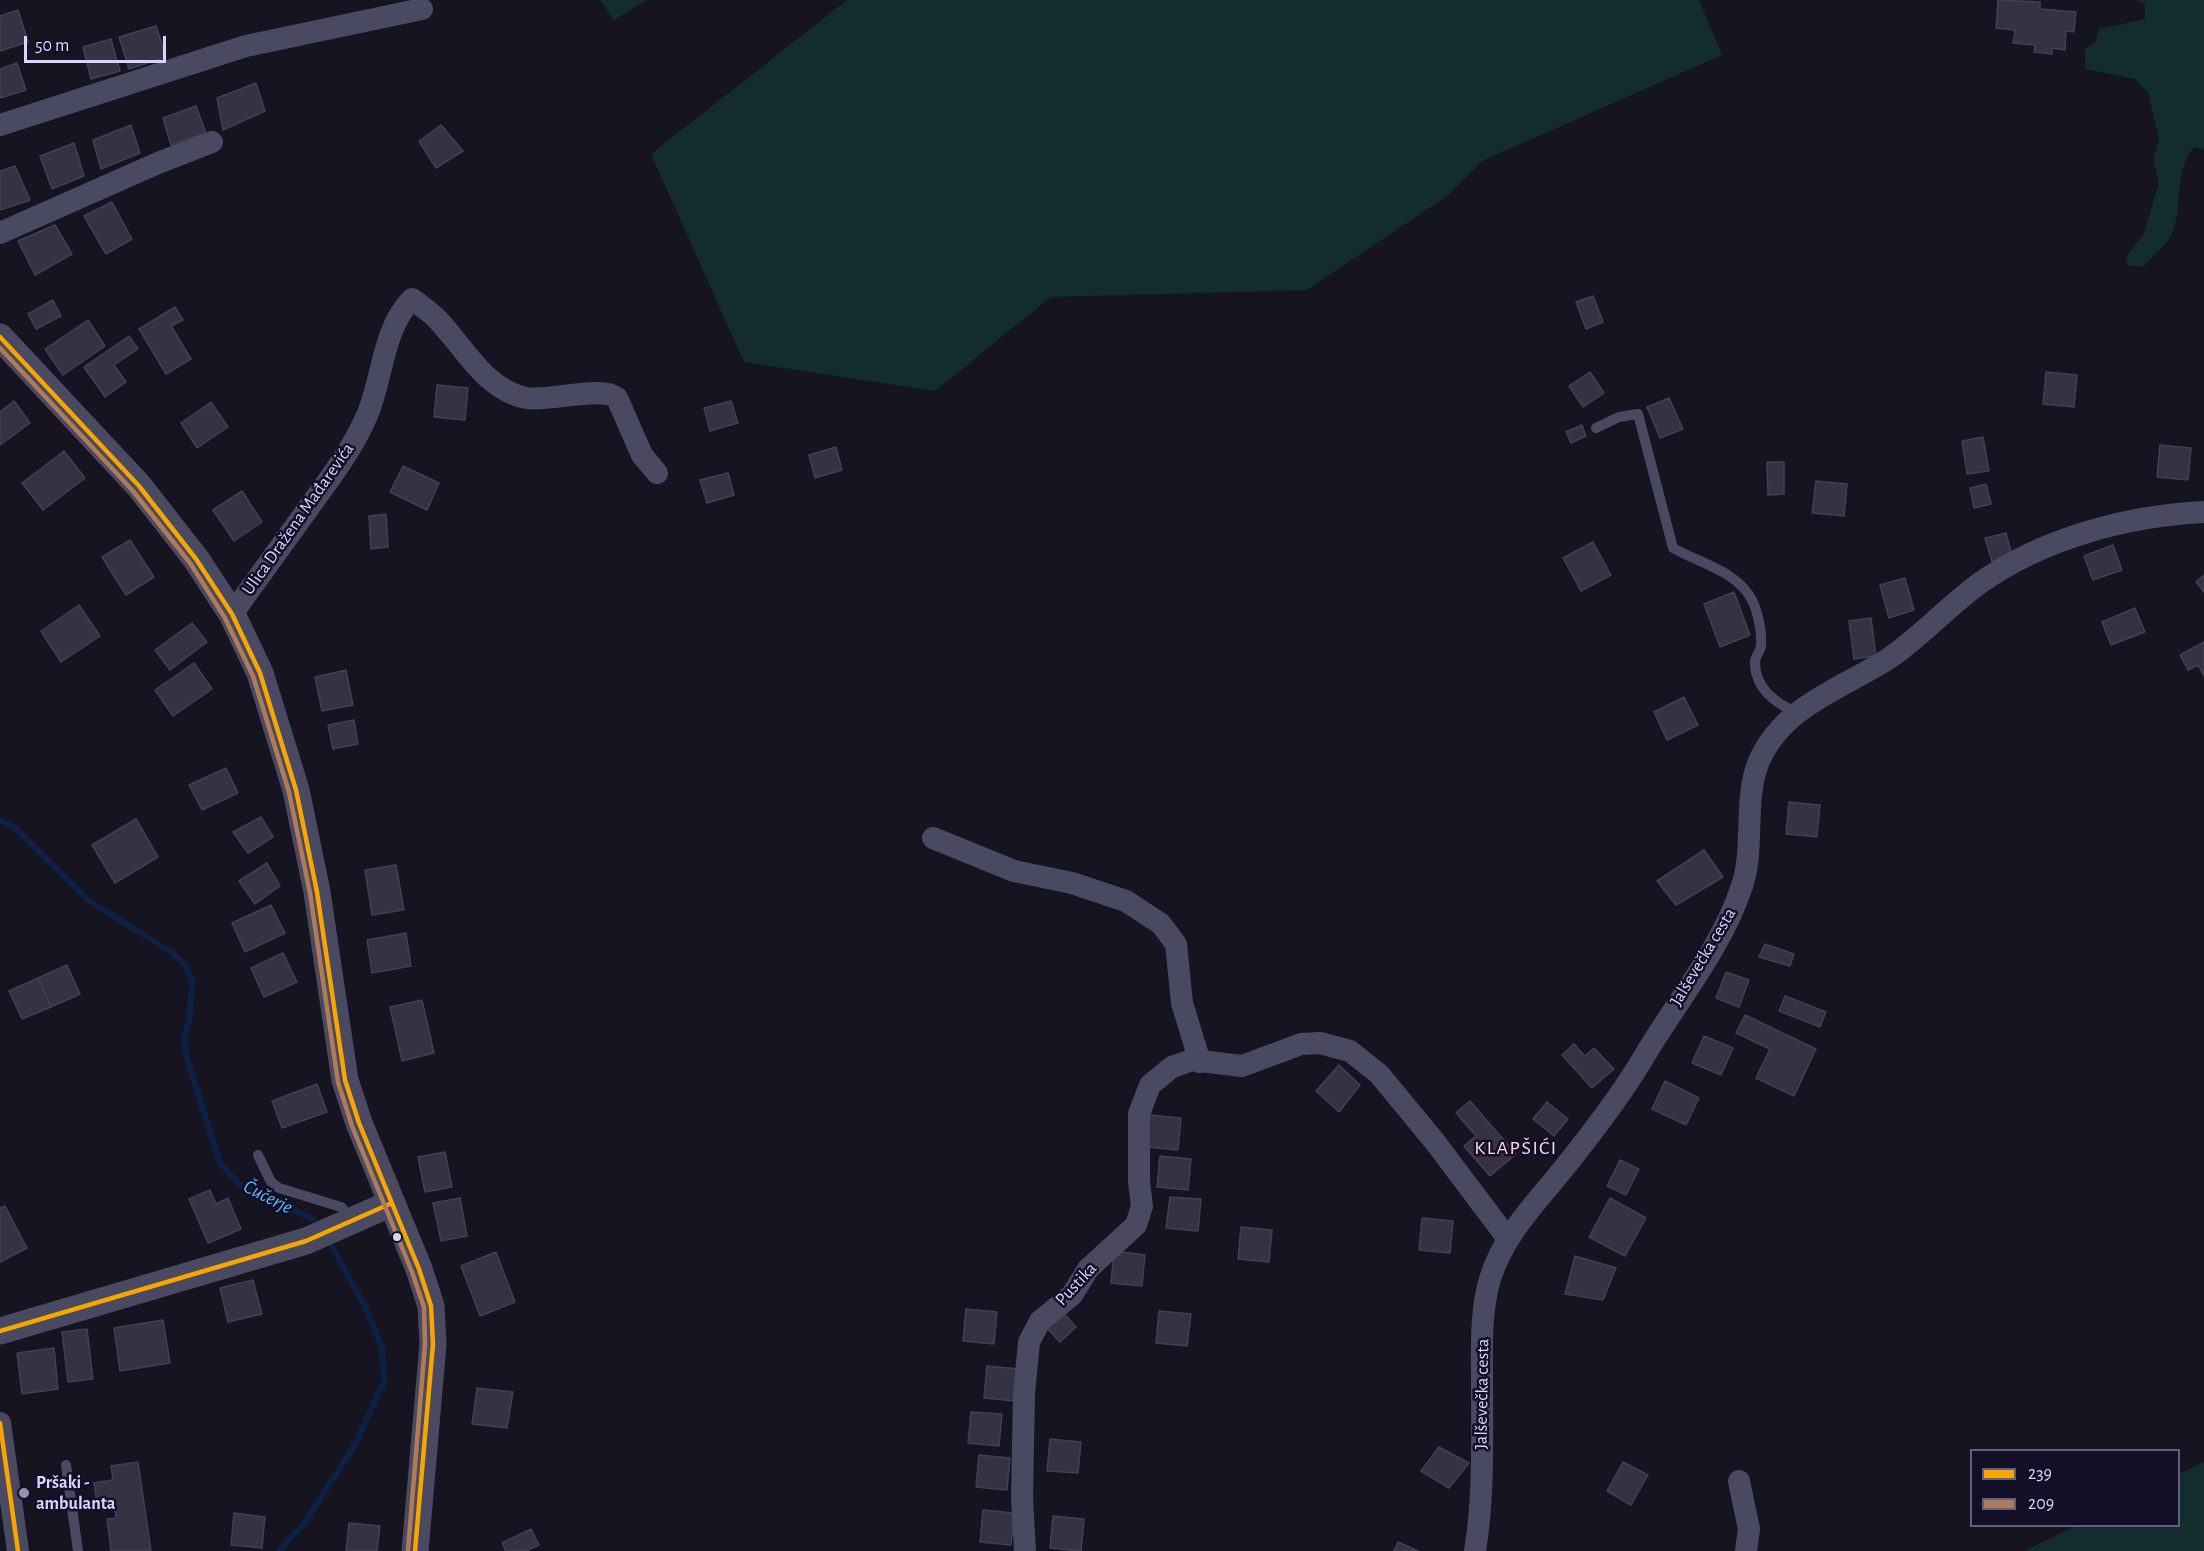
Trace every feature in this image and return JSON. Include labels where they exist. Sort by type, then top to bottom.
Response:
[{"type":"street","points":[[0,125],[246,46],[422,9]]},
{"type":"street","points":[[0,233],[158,163],[212,142]]},
{"type":"street","name":"Ulica Dražena Mađarevića","points":[[232,614],[338,466],[354,439],[368,413],[393,328],[404,307],[412,299],[434,316],[493,382],[509,392],[534,399],[602,393],[614,395],[642,455],[657,473]]},
{"type":"street","points":[[0,337],[139,486],[196,559],[232,614],[260,673],[296,790],[317,892],[345,1080],[359,1123],[419,1269],[428,1297],[434,1344],[415,1551]]},
{"type":"street","name":"Jalševečka cesta","points":[[1475,1551],[1482,1457],[1484,1311],[1490,1279],[1508,1239],[1616,1103],[1730,916],[1744,882],[1751,794],[1759,762],[1778,730],[1795,712],[1890,657],[1980,584],[2030,552],[2109,526],[2182,513],[2204,512]]},
{"type":"street","points":[[933,837],[1004,867],[1072,884],[1126,901],[1161,924],[1176,944],[1182,1003],[1200,1062]]},
{"type":"street","name":"Pustika","points":[[1025,1551],[1022,1498],[1024,1394],[1026,1360],[1033,1330],[1047,1314],[1071,1295],[1088,1269],[1136,1225],[1142,1206],[1138,1182],[1139,1114],[1145,1095],[1158,1076],[1183,1062],[1242,1066],[1301,1044],[1320,1043],[1350,1051],[1379,1074],[1435,1142],[1508,1239]]},
{"type":"street","points":[[0,1331],[313,1238],[392,1203]]},
{"type":"street","points":[[0,1423],[18,1551]]},
{"type":"street","points":[[1739,1481],[1749,1529],[1746,1551]]},
{"type":"lane","points":[[1596,428],[1619,417],[1638,414],[1673,548],[1730,576],[1751,599],[1757,617],[1761,646],[1755,661],[1762,689],[1780,705],[1795,712]]},
{"type":"lane","points":[[258,1155],[271,1182],[279,1188],[341,1207],[346,1223]]},
{"type":"lane","points":[[66,1465],[78,1551]]},
{"type":"green space","points":[[600,0],[647,0],[614,20]]},
{"type":"green space","points":[[847,0],[1699,0],[1722,55],[1482,161],[1447,196],[1307,290],[1051,297],[935,391],[744,362],[651,154]]},
{"type":"green space","points":[[2136,0],[2204,0],[2204,149],[2194,147],[2188,157],[2183,167],[2177,214],[2171,236],[2144,267],[2126,265],[2128,254],[2144,233],[2159,182],[2153,160],[2159,139],[2148,92],[2135,79],[2085,69],[2085,49],[2095,43],[2099,29],[2145,19],[2145,4]]},
{"type":"green space","points":[[2204,1462],[2204,1551],[2024,1551],[2073,1527],[2180,1527],[2180,1474]]},
{"type":"building","points":[[1998,0],[2040,2],[2040,9],[2076,12],[2074,32],[2066,31],[2065,50],[2052,48],[2052,54],[2034,52],[2035,45],[2013,43],[2015,30],[1996,28]]},
{"type":"building","points":[[18,10],[28,42],[0,51],[0,16]]},
{"type":"building","points":[[156,26],[166,57],[129,69],[119,37]]},
{"type":"building","points":[[111,39],[120,71],[91,79],[83,47]]},
{"type":"building","points":[[17,63],[26,90],[0,98],[0,69]]},
{"type":"building","points":[[256,83],[265,111],[223,130],[217,98]]},
{"type":"building","points":[[196,106],[206,133],[171,145],[163,118]]},
{"type":"building","points":[[131,125],[140,153],[101,169],[93,140]]},
{"type":"building","points":[[441,125],[463,151],[436,168],[419,141]]},
{"type":"building","points":[[74,143],[84,176],[52,189],[40,156]]},
{"type":"building","points":[[15,166],[30,200],[0,210],[0,171]]},
{"type":"building","points":[[112,202],[132,239],[106,254],[84,216]]},
{"type":"building","points":[[55,225],[72,254],[35,275],[18,241]]},
{"type":"building","points":[[1593,296],[1603,322],[1586,329],[1576,302]]},
{"type":"building","points":[[53,300],[61,316],[36,329],[28,314]]},
{"type":"building","points":[[175,307],[183,320],[171,326],[191,359],[166,374],[139,329]]},
{"type":"building","points":[[88,320],[105,346],[63,375],[45,349]]},
{"type":"building","points":[[129,336],[138,349],[114,365],[126,382],[105,397],[84,367]]},
{"type":"building","points":[[1590,372],[1604,393],[1583,407],[1569,386]]},
{"type":"building","points":[[2046,372],[2077,375],[2074,407],[2043,404]]},
{"type":"building","points":[[437,385],[468,388],[465,420],[434,417]]},
{"type":"building","points":[[1669,398],[1683,429],[1660,438],[1647,407]]},
{"type":"building","points":[[14,401],[30,423],[0,445],[0,412]]},
{"type":"building","points":[[731,401],[738,423],[710,431],[704,408]]},
{"type":"building","points":[[211,402],[228,427],[197,448],[181,423]]},
{"type":"building","points":[[1582,425],[1586,436],[1571,443],[1566,432]]},
{"type":"building","points":[[1983,437],[1989,471],[1967,474],[1962,441]]},
{"type":"building","points":[[2160,445],[2191,448],[2188,480],[2157,477]]},
{"type":"building","points":[[836,447],[842,470],[815,478],[809,455]]},
{"type":"building","points":[[64,451],[85,478],[43,510],[22,483]]},
{"type":"building","points":[[1767,462],[1784,462],[1784,494],[1768,495]]},
{"type":"building","points":[[403,466],[439,483],[427,510],[390,492]]},
{"type":"building","points":[[728,473],[734,495],[707,503],[700,480]]},
{"type":"building","points":[[1816,481],[1847,484],[1844,516],[1812,513]]},
{"type":"building","points":[[1986,484],[1991,504],[1974,508],[1970,488]]},
{"type":"building","points":[[242,491],[262,522],[234,541],[213,510]]},
{"type":"building","points":[[386,514],[388,547],[371,549],[369,516]]},
{"type":"building","points":[[2006,533],[2012,556],[1992,562],[1985,538]]},
{"type":"building","points":[[130,540],[154,577],[126,595],[102,557]]},
{"type":"building","points":[[1593,542],[1611,575],[1581,591],[1563,558]]},
{"type":"building","points":[[2113,545],[2122,570],[2093,580],[2084,556]]},
{"type":"building","points":[[2204,575],[2204,592],[2196,582]]},
{"type":"building","points":[[1905,578],[1914,610],[1889,618],[1880,585]]},
{"type":"building","points":[[1734,592],[1750,635],[1720,647],[1704,604]]},
{"type":"building","points":[[79,605],[100,636],[61,662],[41,631]]},
{"type":"building","points":[[2135,608],[2145,632],[2111,645],[2102,622]]},
{"type":"building","points":[[1871,618],[1876,656],[1854,659],[1849,621]]},
{"type":"building","points":[[192,623],[207,642],[170,670],[155,650]]},
{"type":"building","points":[[2204,642],[2204,676],[2198,665],[2188,670],[2180,655]]},
{"type":"building","points":[[194,663],[212,689],[173,716],[155,690]]},
{"type":"building","points":[[346,670],[353,705],[322,711],[315,677]]},
{"type":"building","points":[[1684,697],[1698,725],[1667,740],[1654,712]]},
{"type":"building","points":[[354,720],[358,744],[333,749],[328,725]]},
{"type":"building","points":[[226,768],[238,793],[202,810],[189,785]]},
{"type":"building","points":[[1789,802],[1820,805],[1817,837],[1786,834]]},
{"type":"building","points":[[261,817],[273,837],[248,853],[233,832]]},
{"type":"building","points":[[136,819],[158,857],[115,883],[92,845]]},
{"type":"building","points":[[1704,850],[1723,877],[1676,905],[1657,881]]},
{"type":"building","points":[[267,863],[280,886],[255,904],[239,881]]},
{"type":"building","points":[[396,865],[404,910],[372,915],[365,870]]},
{"type":"building","points":[[271,905],[285,933],[245,952],[232,923]]},
{"type":"building","points":[[406,933],[411,966],[372,973],[367,940]]},
{"type":"building","points":[[1765,944],[1794,954],[1790,966],[1759,957]]},
{"type":"building","points":[[283,953],[297,982],[264,997],[251,968]]},
{"type":"building","points":[[67,965],[80,994],[51,1007],[38,978]]},
{"type":"building","points":[[1726,972],[1749,980],[1739,1007],[1716,998]]},
{"type":"building","points":[[38,978],[51,1007],[22,1019],[9,991]]},
{"type":"building","points":[[1785,996],[1826,1012],[1820,1027],[1779,1011]]},
{"type":"building","points":[[422,1000],[434,1053],[402,1061],[390,1007]]},
{"type":"building","points":[[1745,1015],[1816,1049],[1794,1096],[1756,1078],[1770,1049],[1736,1033]]},
{"type":"building","points":[[1704,1036],[1733,1048],[1721,1075],[1692,1063]]},
{"type":"building","points":[[1574,1044],[1585,1056],[1594,1048],[1614,1069],[1592,1088],[1562,1055]]},
{"type":"building","points":[[1339,1065],[1360,1085],[1339,1112],[1316,1091]]},
{"type":"building","points":[[1665,1081],[1699,1098],[1686,1125],[1652,1109]]},
{"type":"building","points":[[317,1084],[327,1112],[282,1128],[272,1101]]},
{"type":"building","points":[[1470,1101],[1516,1154],[1490,1176],[1464,1146],[1476,1136],[1456,1113]]},
{"type":"building","points":[[1547,1102],[1568,1119],[1554,1136],[1533,1119]]},
{"type":"building","points":[[1150,1115],[1181,1118],[1178,1150],[1147,1147]]},
{"type":"building","points":[[445,1152],[452,1187],[425,1192],[418,1157]]},
{"type":"building","points":[[1160,1156],[1191,1159],[1188,1190],[1157,1187]]},
{"type":"building","points":[[1620,1160],[1639,1169],[1626,1195],[1607,1186]]},
{"type":"building","points":[[210,1190],[216,1204],[228,1198],[241,1229],[208,1243],[189,1199]]},
{"type":"building","points":[[1170,1197],[1201,1199],[1198,1231],[1166,1228]]},
{"type":"building","points":[[460,1198],[467,1236],[441,1241],[433,1203]]},
{"type":"building","points":[[1610,1198],[1646,1218],[1625,1256],[1589,1237]]},
{"type":"building","points":[[5,1206],[27,1248],[0,1262],[0,1208]]},
{"type":"building","points":[[1422,1218],[1453,1221],[1450,1253],[1419,1250]]},
{"type":"building","points":[[1241,1227],[1272,1230],[1269,1262],[1238,1259]]},
{"type":"building","points":[[1114,1251],[1145,1255],[1142,1286],[1111,1283]]},
{"type":"building","points":[[496,1252],[515,1302],[480,1316],[461,1266]]},
{"type":"building","points":[[1575,1256],[1616,1268],[1603,1300],[1565,1294]]},
{"type":"building","points":[[253,1280],[262,1314],[228,1322],[220,1288]]},
{"type":"building","points":[[966,1309],[997,1312],[994,1344],[963,1341]]},
{"type":"building","points":[[1060,1309],[1076,1327],[1060,1342],[1043,1324]]},
{"type":"building","points":[[1159,1311],[1191,1314],[1187,1346],[1156,1343]]},
{"type":"building","points":[[163,1320],[170,1363],[120,1371],[114,1328]]},
{"type":"building","points":[[87,1329],[93,1379],[68,1382],[62,1332]]},
{"type":"building","points":[[54,1348],[58,1389],[22,1394],[17,1353]]},
{"type":"building","points":[[987,1366],[1019,1369],[1015,1401],[984,1398]]},
{"type":"building","points":[[477,1388],[513,1392],[507,1428],[472,1424]]},
{"type":"building","points":[[971,1412],[1002,1414],[999,1446],[968,1443]]},
{"type":"building","points":[[1050,1439],[1081,1442],[1078,1473],[1047,1471]]},
{"type":"building","points":[[1439,1447],[1469,1463],[1449,1488],[1421,1471]]},
{"type":"building","points":[[979,1455],[1010,1458],[1007,1490],[976,1487]]},
{"type":"building","points":[[138,1462],[151,1551],[111,1551],[107,1519],[116,1518],[115,1508],[98,1510],[94,1483],[113,1480],[111,1466]]},
{"type":"building","points":[[1623,1462],[1648,1475],[1631,1505],[1607,1491]]},
{"type":"building","points":[[983,1510],[1014,1513],[1011,1545],[980,1542]]},
{"type":"building","points":[[234,1513],[265,1517],[262,1548],[231,1545]]},
{"type":"building","points":[[1053,1516],[1084,1519],[1081,1551],[1050,1548]]},
{"type":"building","points":[[349,1523],[380,1526],[377,1551],[346,1551]]},
{"type":"building","points":[[531,1529],[539,1545],[526,1551],[506,1551],[502,1543]]},
{"type":"building","points":[[1398,1542],[1418,1551],[1394,1551]]},
{"type":"waterway","name":"Čučerje","points":[[0,820],[14,827],[89,901],[171,952],[185,965],[192,982],[190,1017],[184,1037],[187,1059],[220,1163],[240,1185],[314,1220],[319,1228]]},
{"type":"waterway","name":"Čučerje","points":[[279,1551],[303,1525],[353,1448],[384,1382],[382,1348],[366,1308],[327,1238]]},
{"type":"transit line","name":"239","points":[[0,337],[139,486],[196,559],[232,614],[260,673],[296,790],[317,892],[345,1080],[359,1123],[419,1269],[431,1306],[433,1344],[415,1551]]},
{"type":"transit line","name":"209","points":[[0,348],[133,491],[190,563],[225,618],[253,676],[289,792],[310,893],[338,1082],[352,1126],[424,1307],[425,1344],[408,1550]]},
{"type":"transit line","name":"239","points":[[0,1331],[306,1241],[392,1203]]},
{"type":"transit line","name":"239","points":[[0,1423],[18,1551]]},
{"type":"place","name":"Pršaki - ambulanta","points":[[24,1493]]},
{"type":"district","name":"KLAPŠIĆI","points":[[1516,1148]]}]
